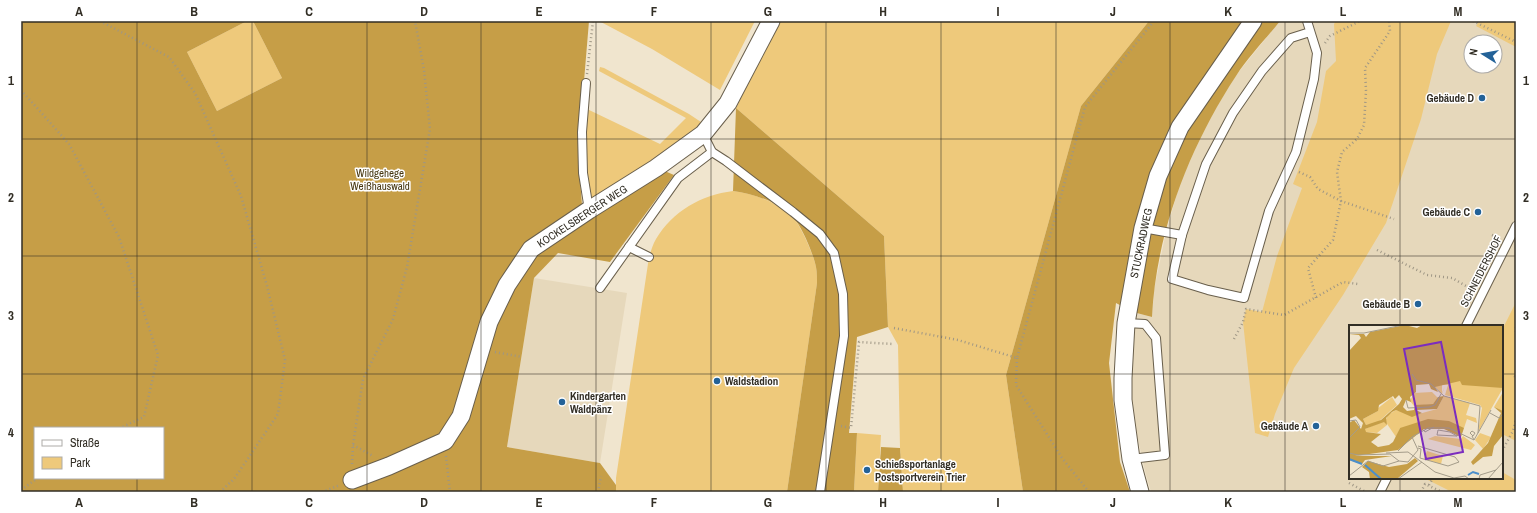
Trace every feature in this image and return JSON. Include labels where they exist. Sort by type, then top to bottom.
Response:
[{"type":"street","name":"KOCKELSBERGER WEG","points":[[445,441],[461,416],[489,322],[507,285],[531,250],[589,210],[656,168],[703,134],[728,103],[771,21]]},
{"type":"street","name":"STUCKRADWEG","points":[[1140,492],[1131,459],[1123,400],[1123,378],[1126,323],[1143,228],[1158,176],[1180,127],[1254,21]]},
{"type":"street","points":[[352,480],[389,466],[445,441]]},
{"type":"lane","points":[[1307,21],[1317,53],[1314,79],[1296,152],[1269,211],[1244,298],[1208,290],[1172,279],[1182,235],[1206,164],[1233,113],[1262,71],[1291,38],[1310,32]]},
{"type":"lane","points":[[586,83],[582,132],[583,173],[589,210]]},
{"type":"lane","points":[[703,134],[712,152],[726,161],[820,234],[834,253],[843,294],[844,336],[820,492]]},
{"type":"lane","points":[[600,288],[678,178],[712,152]]},
{"type":"lane","name":"SCHNEIDERSHOF","points":[[1467,325],[1516,226]]},
{"type":"lane","points":[[1143,228],[1182,235]]},
{"type":"lane","points":[[629,247],[649,257]]},
{"type":"lane","points":[[1126,323],[1145,324],[1156,338],[1165,455],[1131,459]]},
{"type":"lane","points":[[1380,492],[1386,479]]},
{"type":"path","points":[[100,21],[170,57],[196,93],[241,196],[267,286],[285,360],[278,414],[234,479],[220,492]]},
{"type":"path","points":[[352,480],[353,445],[363,379],[393,319],[407,267],[430,129],[424,70],[415,21]]},
{"type":"path","points":[[586,83],[593,21]]},
{"type":"path","points":[[1088,492],[1062,458],[1016,385],[1017,358],[1085,108],[1154,21]]},
{"type":"path","points":[[1317,53],[1330,36],[1360,21]]},
{"type":"path","points":[[1316,298],[1308,268],[1333,240],[1341,201],[1337,172],[1342,152],[1357,138],[1364,126],[1366,90],[1365,68],[1390,31],[1390,21]]},
{"type":"path","points":[[1473,21],[1516,42]]},
{"type":"path","points":[[21,90],[69,144],[119,238],[158,355],[144,417],[122,427]]},
{"type":"path","points":[[1289,168],[1310,177],[1318,189],[1341,201],[1394,219]]},
{"type":"path","points":[[1376,250],[1427,275],[1452,278],[1482,295]]},
{"type":"path","points":[[1234,339],[1244,322],[1246,310],[1284,315],[1343,282],[1358,284]]},
{"type":"path","points":[[1516,327],[1516,334]]},
{"type":"path","points":[[894,328],[958,340],[1017,358]]},
{"type":"path","points":[[852,428],[859,342],[893,344]]},
{"type":"path","points":[[481,350],[522,357]]},
{"type":"path","points":[[1503,449],[1513,431],[1516,420]]},
{"type":"path","points":[[445,441],[450,492]]},
{"type":"path","points":[[598,492],[601,476]]},
{"type":"path","points":[[21,490],[37,479]]},
{"type":"path","points":[[1429,485],[1432,479]]},
{"type":"path","points":[[1349,483],[1366,492]]},
{"type":"path","points":[[1421,492],[1425,484],[1442,492]]},
{"type":"shaded area","points":[[1280,21],[1516,21],[1516,492],[1151,492],[1129,399],[1133,312],[1152,317],[1154,290],[1166,232],[1180,183],[1209,119],[1237,74]]},
{"type":"shaded area","name":"Kindergarten Waldpänz","points":[[534,278],[627,293],[600,463],[507,447]]},
{"type":"green space","name":"Wildgehege Weißhauswald","points":[[21,21],[247,21],[187,52],[217,111],[282,78],[253,21],[589,21],[578,153],[582,205],[588,215],[660,169],[674,175],[610,262],[558,253],[534,278],[507,447],[600,463],[616,485],[616,492],[21,492]]},
{"type":"green space","points":[[247,21],[253,21],[282,78],[217,111],[187,52]]},
{"type":"green space","points":[[599,21],[755,21],[720,90],[652,49]]},
{"type":"green space","points":[[778,21],[1149,21],[1081,106],[1006,375],[1023,492],[903,492],[900,448],[898,345],[888,327],[884,236],[736,108]]},
{"type":"green space","points":[[1149,21],[1280,21],[1236,76],[1219,103],[1190,161],[1178,191],[1160,253],[1152,317],[1133,312],[1116,303],[1109,363],[1120,462],[1130,492],[1023,492],[1006,375],[1081,106]]},
{"type":"green space","points":[[1336,21],[1451,21],[1437,54],[1421,119],[1386,223],[1343,295],[1294,368],[1275,414],[1268,437],[1255,433],[1243,322],[1246,309],[1262,312],[1277,256],[1302,188],[1293,184],[1317,122],[1326,71],[1336,61],[1334,24]]},
{"type":"green space","points":[[1479,21],[1516,21],[1516,47],[1503,40],[1503,34],[1491,34],[1476,26]]},
{"type":"green space","points":[[600,67],[689,114],[704,124],[659,160],[591,199],[586,140],[587,109],[660,144],[686,118],[599,71]]},
{"type":"green space","points":[[736,108],[884,236],[888,327],[857,337],[849,433],[857,433],[854,492],[787,492],[817,283],[816,269],[813,256],[804,234],[788,213],[774,203],[750,194],[733,191]]},
{"type":"green space","name":"Waldstadion","points":[[733,191],[750,194],[766,200],[788,213],[804,234],[816,267],[817,283],[787,492],[616,492],[616,478],[649,257],[653,245],[663,229],[671,220],[689,206],[710,196]]},
{"type":"green space","points":[[1516,302],[1516,441],[1503,434],[1503,328]]},
{"type":"green space","name":"Schießsportanlage Postsportverein Trier","points":[[857,433],[881,435],[878,492],[854,492]]},
{"type":"green space","points":[[881,447],[900,448],[903,492],[878,492]]},
{"type":"green space","points":[[1503,473],[1516,480],[1516,492],[1452,492],[1426,479],[1503,479]]},
{"type":"place","name":"Gebäude D","points":[[1482,98]]},
{"type":"place","name":"Gebäude C","points":[[1478,212]]},
{"type":"place","name":"Gebäude B","points":[[1418,304]]},
{"type":"place","name":"Waldstadion","points":[[717,381]]},
{"type":"place","name":"Kindergarten Waldpänz","points":[[562,402]]},
{"type":"place","name":"Gebäude A","points":[[1316,426]]},
{"type":"place","name":"Schießsportanlage Postsportverein Trier","points":[[867,470]]}]
